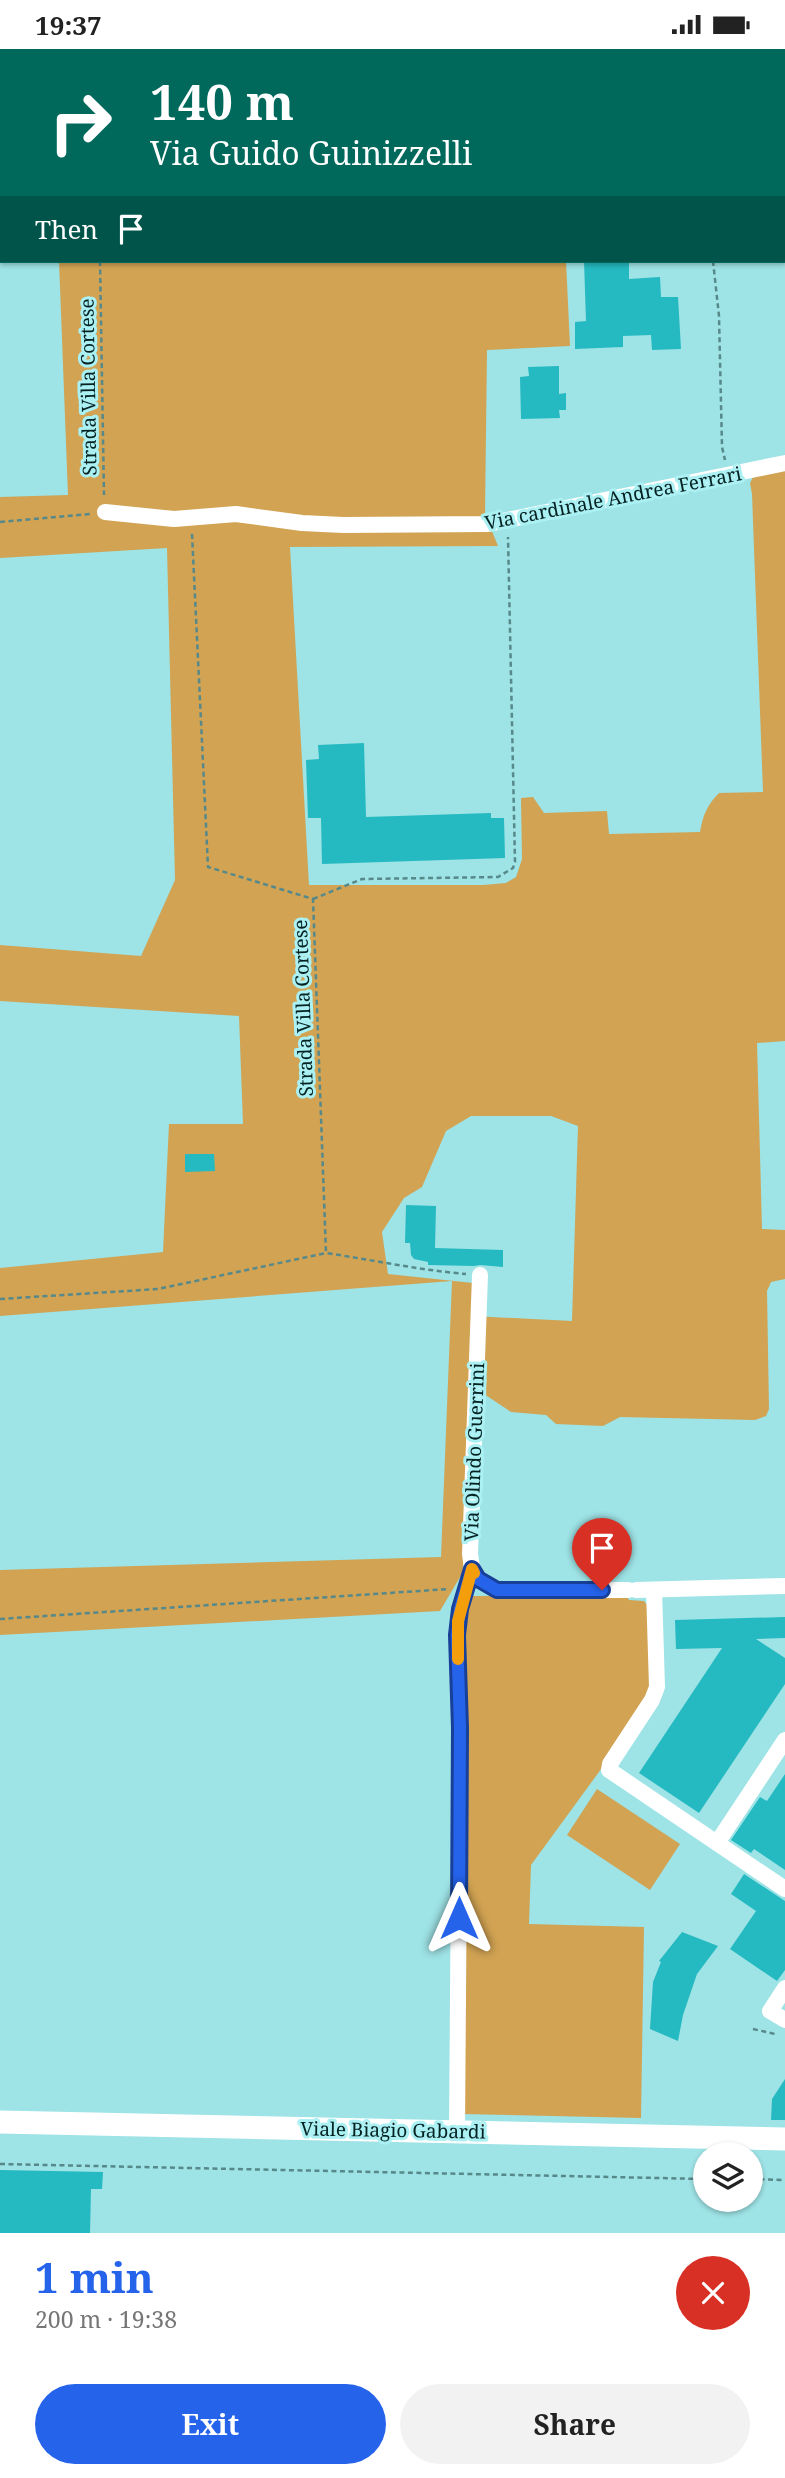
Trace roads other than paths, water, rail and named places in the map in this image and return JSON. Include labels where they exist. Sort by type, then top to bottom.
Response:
[{"type":"street","name":"Via cardinale Andrea Ferrari","points":[[105,512],[163,518],[236,514],[293,522],[343,525],[480,524],[507,521],[785,463]]},
{"type":"street","name":"Via Olindo Guerrini","points":[[457,2131],[460,1728],[457,1635],[460,1609],[472,1569],[470,1554],[480,1275]]},
{"type":"street","points":[[472,1569],[478,1579],[497,1590],[654,1590],[785,1586]]},
{"type":"street","points":[[654,1590],[657,1687],[652,1700],[610,1765],[610,1772],[785,1889]]},
{"type":"street","points":[[717,1843],[785,1740]]},
{"type":"street","points":[[785,1989],[770,2011],[785,2020]]},
{"type":"street","name":"Viale Biagio Gabardi","points":[[0,2122],[785,2139]]}]
